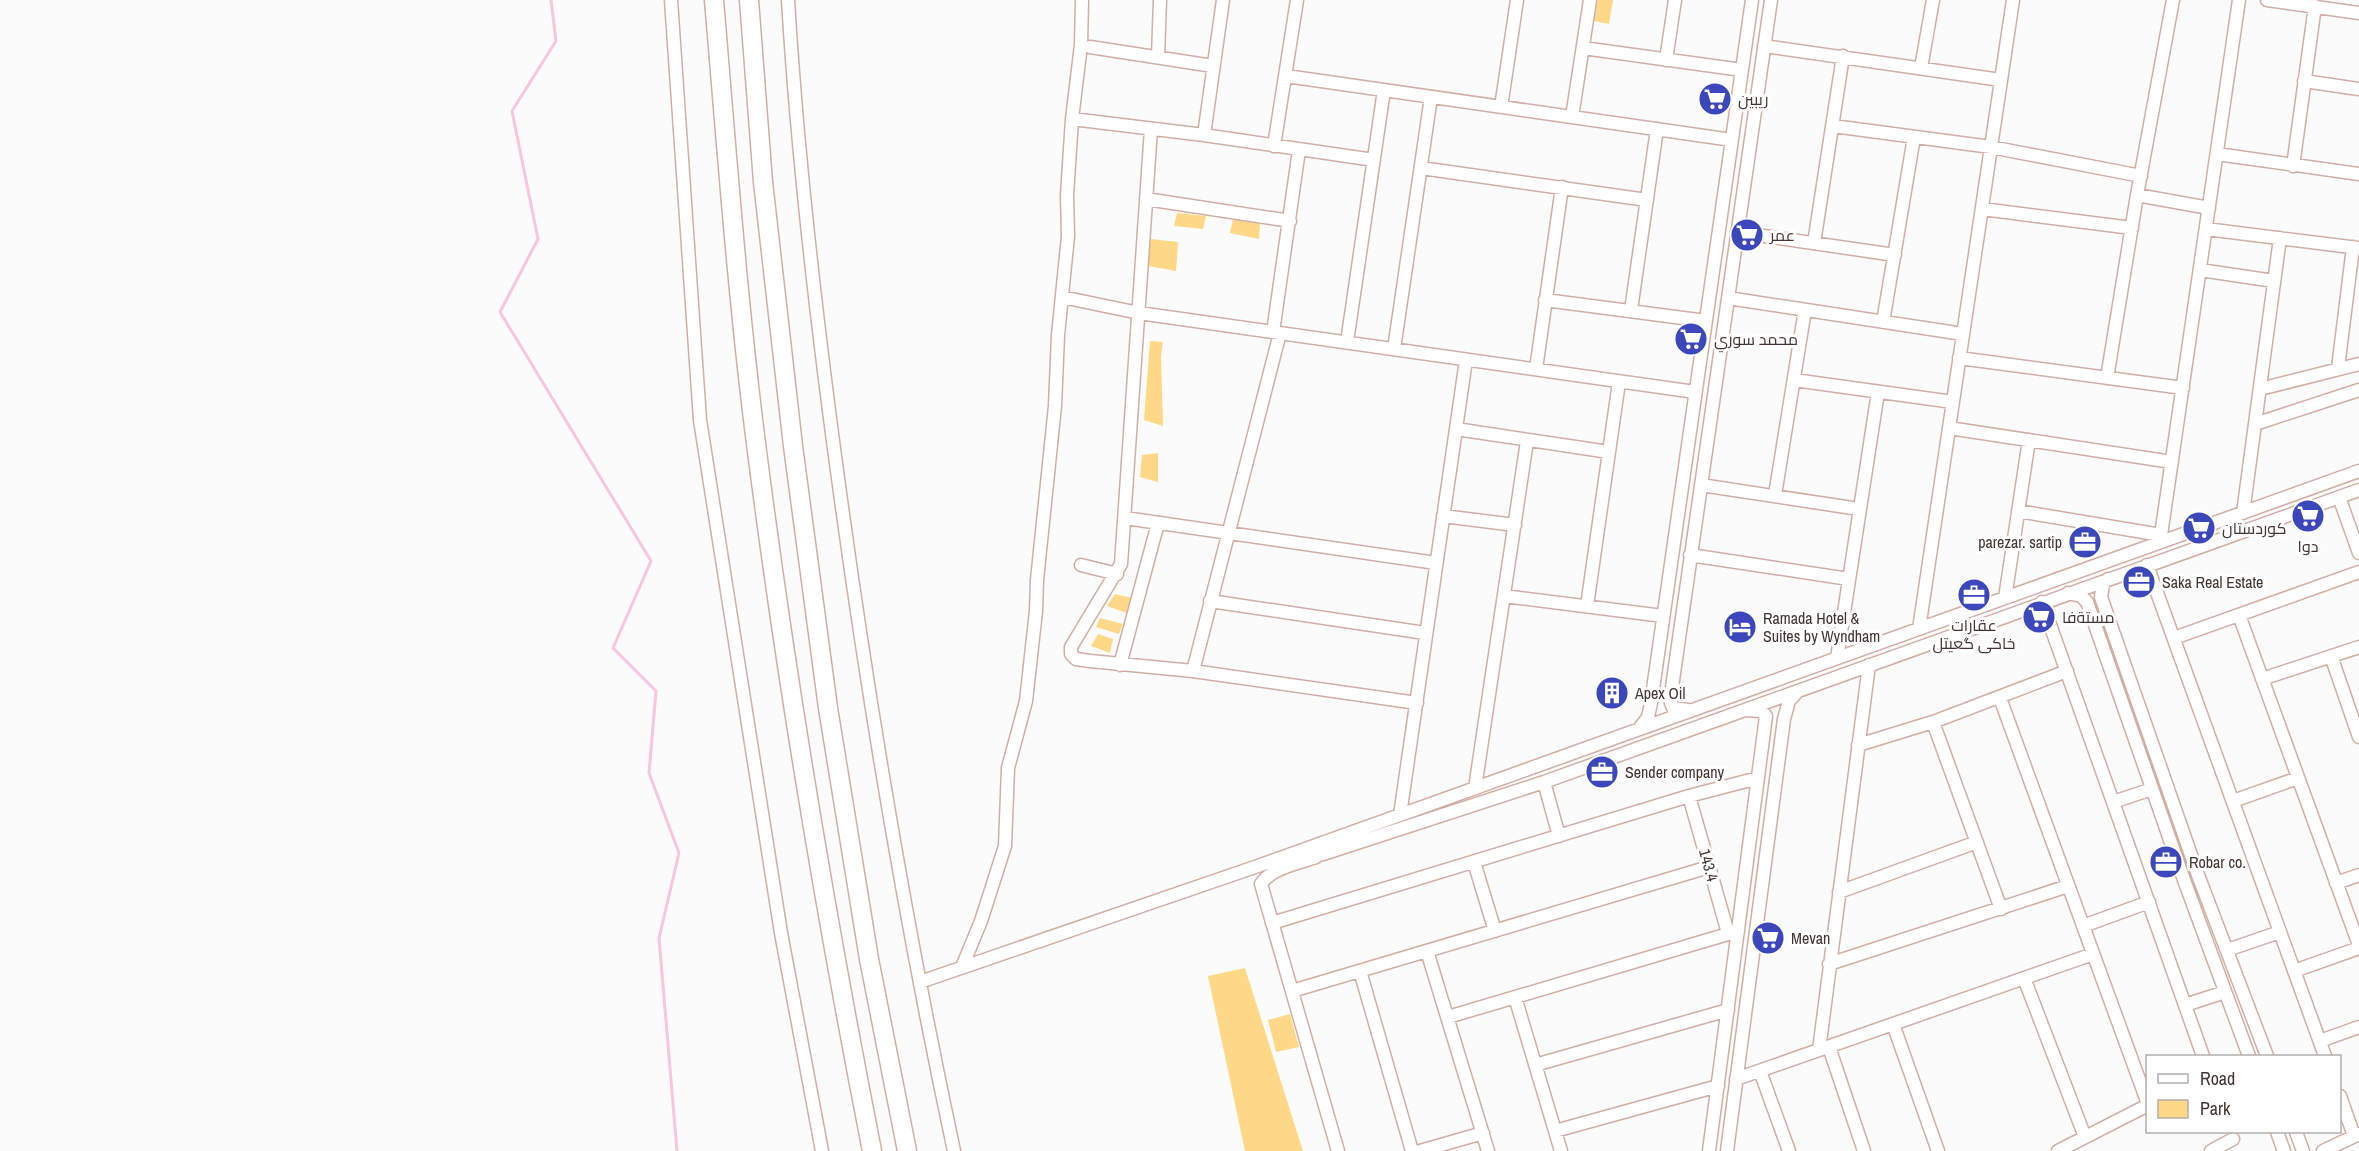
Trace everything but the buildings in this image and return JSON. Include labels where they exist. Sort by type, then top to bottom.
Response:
[{"type":"highway","points":[[714,0],[758,458],[799,743],[825,902],[871,1150]]},
{"type":"highway","points":[[749,0],[765,194],[793,446],[827,697],[869,959],[907,1151]]},
{"type":"street","points":[[671,0],[700,420],[781,933],[822,1151]]},
{"type":"street","points":[[788,0],[800,153],[819,339],[862,653],[920,982],[954,1151]]},
{"type":"street","points":[[962,967],[981,921],[1005,846],[1008,768],[1026,701],[1055,406],[1068,236],[1067,195],[1072,119],[1081,45],[1082,0]]},
{"type":"street","points":[[1158,57],[1160,0]]},
{"type":"street","points":[[1204,135],[1223,0]]},
{"type":"street","points":[[1274,146],[1297,0]]},
{"type":"street","points":[[1502,107],[1517,0]]},
{"type":"street","points":[[1572,117],[1590,0]]},
{"type":"street","points":[[1666,60],[1675,0]]},
{"type":"street","points":[[1921,68],[1933,0]]},
{"type":"street","points":[[1919,629],[2013,0]]},
{"type":"street","points":[[2107,378],[2137,195],[2173,0]]},
{"type":"street","points":[[2162,538],[2239,0]]},
{"type":"street","points":[[2267,0],[2288,1],[2359,13]]},
{"type":"street","points":[[1639,729],[1648,717],[1652,692],[1752,5],[1770,6],[1671,694],[1673,708],[1692,710]]},
{"type":"street","points":[[2293,166],[2315,6]]},
{"type":"street","points":[[1764,46],[2001,80]]},
{"type":"street","points":[[1090,47],[1213,66]]},
{"type":"street","points":[[1583,48],[1742,70]]},
{"type":"street","points":[[1814,243],[1844,56]]},
{"type":"street","points":[[1286,76],[1732,140]]},
{"type":"street","points":[[2304,81],[2359,89]]},
{"type":"street","points":[[1347,342],[1384,90]]},
{"type":"street","points":[[1394,349],[1431,97]]},
{"type":"street","points":[[1072,119],[1204,135],[1374,160]]},
{"type":"street","points":[[1833,126],[1991,147],[2141,176]]},
{"type":"street","points":[[1151,129],[1121,564],[1071,647],[1071,654],[1076,659],[1193,671],[1417,703]]},
{"type":"street","points":[[1631,310],[1657,129]]},
{"type":"street","points":[[1883,322],[1914,137]]},
{"type":"street","points":[[1193,671],[1276,332],[1299,150]]},
{"type":"street","points":[[2217,154],[2359,174]]},
{"type":"street","points":[[1421,168],[1647,200]]},
{"type":"street","points":[[1536,369],[1562,187]]},
{"type":"street","points":[[2137,195],[2209,208]]},
{"type":"street","points":[[1146,199],[1290,221]]},
{"type":"street","points":[[1982,209],[2132,228]]},
{"type":"street","points":[[2206,229],[2356,248],[2338,368]]},
{"type":"street","points":[[1737,232],[1895,255]]},
{"type":"street","points":[[2243,513],[2280,238]]},
{"type":"street","points":[[2200,270],[2274,280]]},
{"type":"street","points":[[1062,297],[1139,313],[1695,392]]},
{"type":"street","points":[[1728,298],[1963,334]]},
{"type":"street","points":[[1545,300],[1706,321]]},
{"type":"street","points":[[1775,495],[1805,310]]},
{"type":"street","points":[[1959,358],[2183,388]]},
{"type":"street","points":[[1400,815],[1466,360]]},
{"type":"street","points":[[1700,362],[1718,366]]},
{"type":"street","points":[[2260,389],[2359,364]]},
{"type":"street","points":[[1794,380],[1953,402]]},
{"type":"street","points":[[1587,606],[1619,382]]},
{"type":"street","points":[[2255,424],[2359,390]]},
{"type":"street","points":[[1837,658],[1878,392]]},
{"type":"street","points":[[1949,428],[2172,462]]},
{"type":"street","points":[[1456,429],[1609,452]]},
{"type":"street","points":[[2005,598],[2029,440]]},
{"type":"street","points":[[1475,788],[1527,441]]},
{"type":"street","points":[[920,982],[1296,852],[2005,598],[2162,538],[2243,513],[2359,471]]},
{"type":"street","points":[[1701,485],[1859,508]]},
{"type":"street","points":[[2307,489],[2314,506]]},
{"type":"street","points":[[1338,1151],[1261,884],[1265,878],[1323,854],[1581,769],[2359,490]]},
{"type":"street","points":[[2339,497],[2359,553]]},
{"type":"street","points":[[2018,511],[2162,538]]},
{"type":"street","points":[[1443,516],[1515,525]]},
{"type":"street","points":[[1125,518],[1436,563]]},
{"type":"street","points":[[1120,665],[1158,523]]},
{"type":"street","points":[[1690,555],[1849,579]]},
{"type":"street","points":[[1081,565],[1116,574]]},
{"type":"street","points":[[2147,565],[2325,1055]]},
{"type":"street","points":[[2174,638],[2359,572]]},
{"type":"street","points":[[2108,579],[2103,584],[2101,597],[2198,875],[2267,1055]]},
{"type":"street","points":[[2068,593],[2081,596],[2086,602],[2249,1055]]},
{"type":"street","points":[[1504,596],[1663,616]]},
{"type":"street","points":[[2086,602],[2091,596],[2101,597]]},
{"type":"street","points":[[1210,601],[1425,633]]},
{"type":"street","points":[[2042,602],[2203,1055]]},
{"type":"street","points":[[1979,607],[1985,623]]},
{"type":"street","points":[[2239,615],[2359,946],[2294,971]]},
{"type":"street","points":[[2262,679],[2359,647]]},
{"type":"street","points":[[2331,656],[2359,737]]},
{"type":"street","points":[[1864,1151],[1824,1049],[1829,964],[1869,665]]},
{"type":"street","points":[[1858,746],[2000,698],[2067,671]]},
{"type":"street","points":[[1727,1151],[1784,719],[1789,700],[1799,690]]},
{"type":"street","points":[[1652,692],[1656,697],[1662,699],[1671,694]]},
{"type":"street","points":[[2000,698],[2146,1099]]},
{"type":"street","points":[[1745,710],[1761,711],[1766,716]]},
{"type":"street","points":[[1709,1151],[1728,1010],[1733,932],[1766,716],[1771,712],[1777,712],[1784,719]]},
{"type":"street","points":[[1933,722],[2001,909]]},
{"type":"street","points":[[1575,752],[1581,769]]},
{"type":"street","points":[[1272,923],[1689,796],[1758,778]]},
{"type":"street","points":[[2233,801],[2298,778]]},
{"type":"street","points":[[1544,782],[1559,836]]},
{"type":"street","points":[[2113,802],[2152,789]]},
{"type":"street","name":"143.4","points":[[1689,796],[1709,867],[1733,932]]},
{"type":"street","points":[[1839,892],[1977,842]]},
{"type":"street","points":[[1296,852],[1307,856],[1323,854]]},
{"type":"street","points":[[1474,862],[1495,931]]},
{"type":"street","points":[[1292,992],[1709,867]]},
{"type":"street","points":[[2184,880],[2198,875]]},
{"type":"street","points":[[2337,883],[2359,875]]},
{"type":"street","points":[[1829,964],[2068,886]]},
{"type":"street","points":[[2083,926],[2149,902]]},
{"type":"street","points":[[1448,1017],[1733,932]]},
{"type":"street","points":[[2227,950],[2280,932]]},
{"type":"street","points":[[1427,951],[1488,1151]]},
{"type":"street","points":[[1736,1079],[2093,954]]},
{"type":"street","points":[[1360,971],[1412,1151]]},
{"type":"street","points":[[2024,978],[2085,1137]]},
{"type":"street","points":[[2185,1005],[2225,992]]},
{"type":"street","points":[[1515,997],[1562,1151]]},
{"type":"street","points":[[1535,1065],[1728,1010]]},
{"type":"street","points":[[1893,1024],[1938,1151]]},
{"type":"street","points":[[2320,1041],[2359,1027]]},
{"type":"street","points":[[1724,1041],[1741,1044]]},
{"type":"street","points":[[1760,1071],[1789,1151]]},
{"type":"street","points":[[1556,1131],[1718,1086]]},
{"type":"street","points":[[2323,1151],[2356,1135],[2341,1098]]},
{"type":"street","points":[[2058,1151],[2146,1105]]},
{"type":"street","points":[[1420,1151],[1483,1133]]},
{"type":"street","points":[[2278,1133],[2284,1151]]},
{"type":"street","points":[[2297,1133],[2303,1151]]},
{"type":"street","points":[[2211,1151],[2233,1141]]},
{"type":"green space","points":[[1598,0],[1613,0],[1609,24],[1594,21]]},
{"type":"green space","points":[[1177,213],[1206,216],[1203,229],[1174,226]]},
{"type":"green space","points":[[1233,219],[1260,223],[1259,239],[1230,233]]},
{"type":"green space","points":[[1151,239],[1178,242],[1176,271],[1148,266]]},
{"type":"green space","points":[[1150,341],[1163,342],[1161,356],[1163,426],[1144,420]]},
{"type":"green space","points":[[1158,453],[1158,482],[1140,477],[1142,455]]},
{"type":"green space","points":[[1115,594],[1132,598],[1127,613],[1107,606]]},
{"type":"green space","points":[[1100,618],[1123,624],[1119,634],[1096,627]]},
{"type":"green space","points":[[1098,634],[1113,639],[1110,653],[1091,646]]},
{"type":"green space","points":[[1245,968],[1303,1151],[1245,1151],[1208,976]]},
{"type":"green space","points":[[1290,1014],[1299,1047],[1276,1052],[1268,1020]]},
{"type":"waterway","points":[[551,0],[556,41],[512,111],[538,239],[500,312],[651,561],[613,648],[656,691],[649,773],[679,853],[659,938],[677,1151]]},
{"type":"place","name":"ريبين","points":[[1715,99]]},
{"type":"place","name":"عمر","points":[[1747,235]]},
{"type":"place","name":"محمد سوري","points":[[1691,339]]},
{"type":"place","name":"دوا","points":[[2308,516]]},
{"type":"place","name":"كوردستان","points":[[2199,528]]},
{"type":"place","name":"parezar. sartip","points":[[2085,542]]},
{"type":"place","name":"Saka Real Estate","points":[[2139,582]]},
{"type":"place","name":"عقارات خاكى گعيتل","points":[[1974,595]]},
{"type":"place","name":"مستةفا","points":[[2039,617]]},
{"type":"place","name":"Ramada Hotel & Suites by Wyndham","points":[[1740,627]]},
{"type":"place","name":"Apex Oil","points":[[1612,693]]},
{"type":"place","name":"Sender company","points":[[1602,772]]},
{"type":"place","name":"Robar co.","points":[[2166,862]]},
{"type":"place","name":"Mevan","points":[[1768,938]]}]
